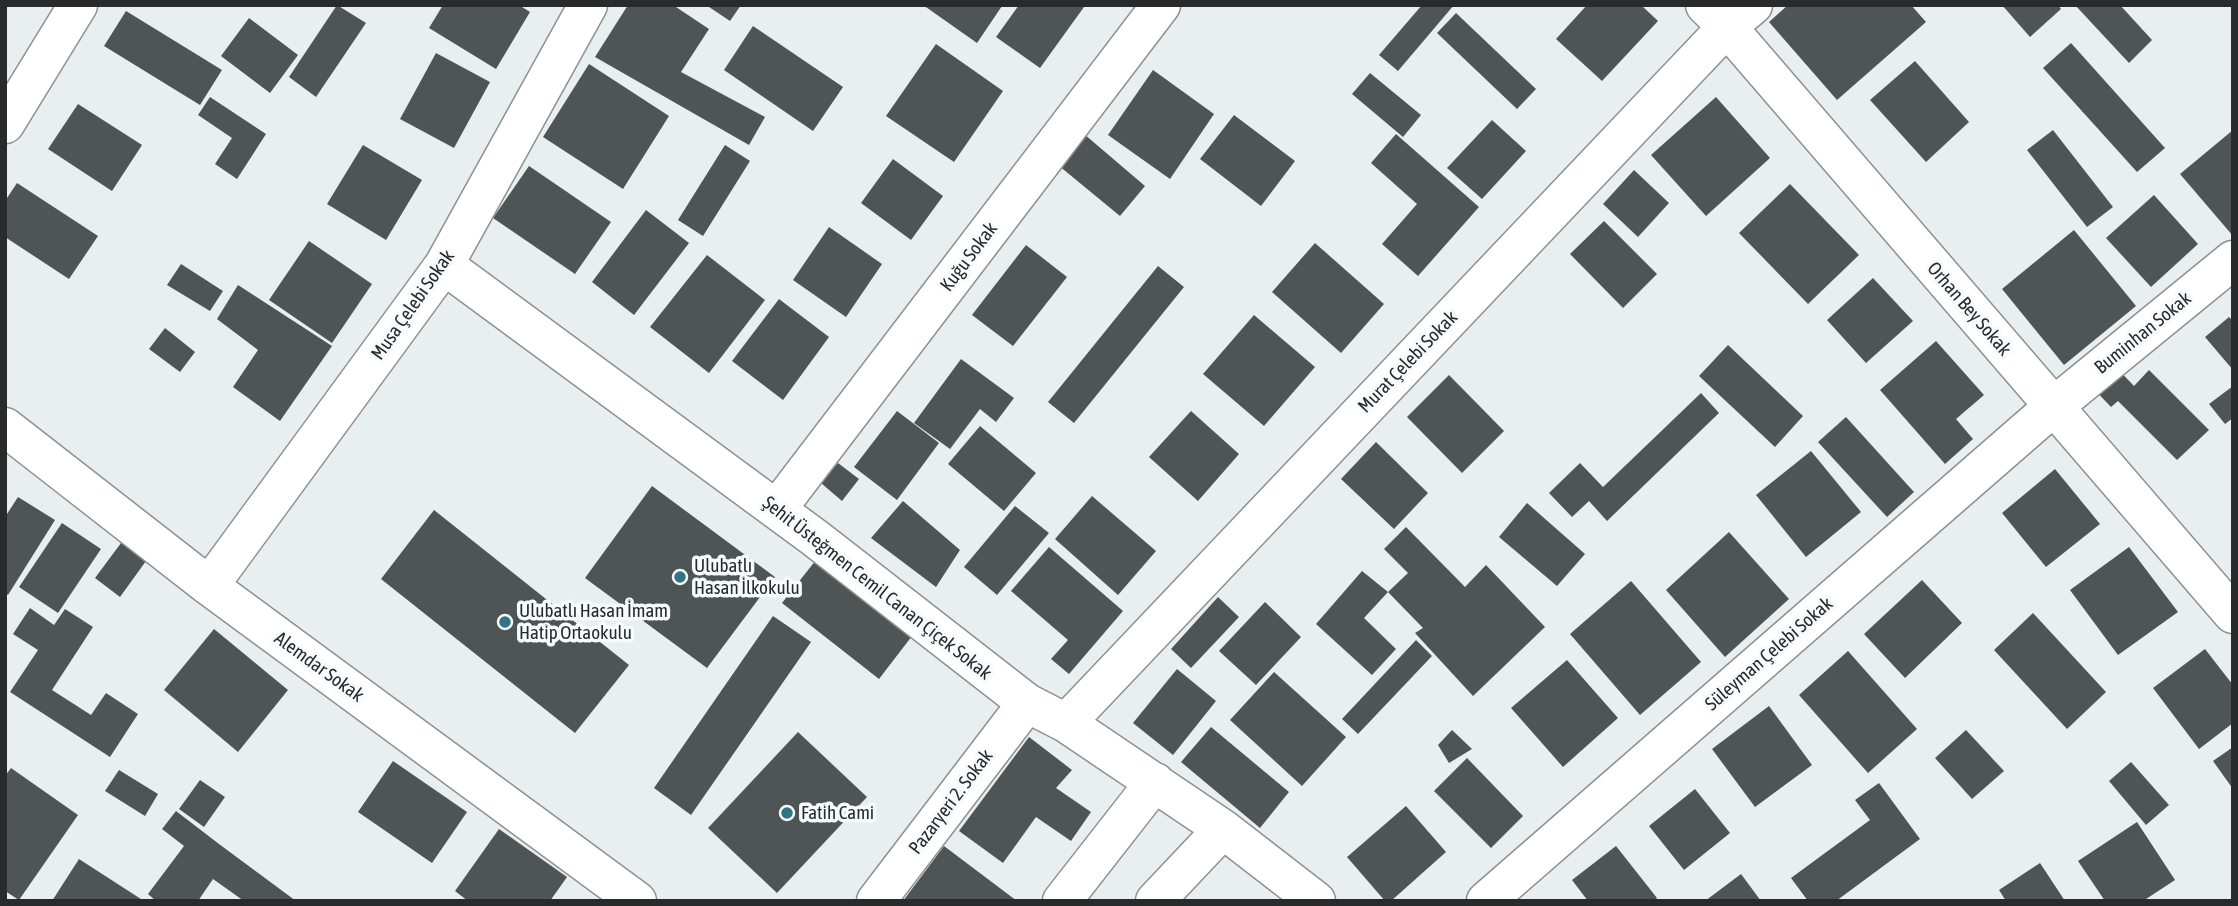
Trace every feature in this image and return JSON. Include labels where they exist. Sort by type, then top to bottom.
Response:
[{"type":"street","points":[[5,124],[78,5]]},
{"type":"street","name":"Kuğu Sokak","points":[[776,509],[1161,5]]},
{"type":"street","name":"Orhan Bey Sokak","points":[[1728,12],[2053,407],[2233,614]]},
{"type":"street","name":"Murat Çelebi Sokak","points":[[1066,723],[1728,12]]},
{"type":"street","name":"Musa Çelebi Sokak","points":[[209,586],[444,265],[578,13]]},
{"type":"street","name":"Buminhan Sokak","points":[[2053,407],[2233,260]]},
{"type":"street","name":"Şehit Üsteğmen Cemil Canan Çiçek Sokak","points":[[444,265],[776,509],[1027,703],[1066,723],[1155,782],[1223,829],[1316,901]]},
{"type":"street","name":"Süleyman Çelebi Sokak","points":[[1486,901],[2053,407]]},
{"type":"street","name":"Alemdar Sokak","points":[[5,427],[209,586],[637,901]]},
{"type":"street","name":"Pazaryeri 2. Sokak","points":[[876,901],[1027,703]]},
{"type":"street","points":[[1062,901],[1155,782]]},
{"type":"street","points":[[1155,901],[1223,829]]},
{"type":"building","points":[[337,5],[366,23],[316,97],[289,77]]},
{"type":"building","points":[[443,5],[519,5],[530,12],[496,69],[429,28]]},
{"type":"building","points":[[628,5],[673,5],[709,29],[681,72],[765,117],[749,145],[595,57]]},
{"type":"building","points":[[706,5],[741,5],[730,21]]},
{"type":"building","points":[[923,5],[1000,5],[1002,6],[977,43]]},
{"type":"building","points":[[1019,5],[1084,7],[1040,68],[996,37]]},
{"type":"building","points":[[1422,5],[1454,5],[1398,71],[1379,55]]},
{"type":"building","points":[[1587,5],[1641,5],[1658,21],[1602,81],[1556,39]]},
{"type":"building","points":[[1788,5],[1911,5],[1926,22],[1837,100],[1769,22]]},
{"type":"building","points":[[2002,5],[2058,5],[2061,9],[2030,37]]},
{"type":"building","points":[[2075,5],[2120,5],[2152,40],[2129,63]]},
{"type":"building","points":[[126,11],[222,70],[200,105],[104,46]]},
{"type":"building","points":[[1456,13],[1536,89],[1517,109],[1437,33]]},
{"type":"building","points":[[249,18],[298,55],[270,93],[221,56]]},
{"type":"building","points":[[753,26],[843,87],[813,131],[724,70]]},
{"type":"building","points":[[2071,43],[2165,148],[2137,172],[2043,68]]},
{"type":"building","points":[[936,44],[1003,91],[954,162],[886,116]]},
{"type":"building","points":[[436,53],[490,82],[454,148],[400,119]]},
{"type":"building","points":[[1915,61],[1969,122],[1926,162],[1870,100]]},
{"type":"building","points":[[589,64],[669,116],[623,189],[543,137]]},
{"type":"building","points":[[1153,70],[1214,114],[1170,179],[1108,135]]},
{"type":"building","points":[[1370,73],[1421,115],[1403,137],[1352,94]]},
{"type":"building","points":[[210,97],[266,134],[237,179],[215,164],[232,138],[198,115]]},
{"type":"building","points":[[1716,97],[1770,158],[1706,216],[1651,155]]},
{"type":"building","points":[[78,104],[142,145],[112,191],[48,149]]},
{"type":"building","points":[[1234,115],[1295,161],[1261,206],[1200,159]]},
{"type":"building","points":[[1492,120],[1526,151],[1482,199],[1447,168]]},
{"type":"building","points":[[2053,130],[2113,207],[2087,227],[2027,150]]},
{"type":"building","points":[[2233,130],[2233,236],[2180,174]]},
{"type":"building","points":[[1084,134],[1145,186],[1120,216],[1058,165]]},
{"type":"building","points":[[1396,134],[1479,207],[1418,276],[1382,244],[1417,204],[1371,163]]},
{"type":"building","points":[[363,145],[422,180],[386,240],[327,204]]},
{"type":"building","points":[[725,145],[750,161],[703,236],[678,220]]},
{"type":"building","points":[[893,159],[943,196],[911,240],[861,203]]},
{"type":"building","points":[[529,166],[611,222],[575,274],[493,218]]},
{"type":"building","points":[[1634,170],[1669,203],[1638,237],[1603,204]]},
{"type":"building","points":[[17,183],[98,236],[69,279],[5,237],[5,201]]},
{"type":"building","points":[[1790,184],[1859,255],[1808,304],[1739,233]]},
{"type":"building","points":[[2154,195],[2198,244],[2151,287],[2106,238]]},
{"type":"building","points":[[646,210],[689,243],[634,315],[592,282]]},
{"type":"building","points":[[1604,221],[1657,274],[1623,308],[1570,254]]},
{"type":"building","points":[[829,227],[882,264],[846,317],[793,280]]},
{"type":"building","points":[[2074,230],[2136,306],[2064,365],[2002,289]]},
{"type":"building","points":[[309,241],[372,284],[332,343],[269,300]]},
{"type":"building","points":[[1315,243],[1384,304],[1341,353],[1272,292]]},
{"type":"building","points":[[1026,245],[1067,277],[1013,346],[972,315]]},
{"type":"building","points":[[707,255],[765,300],[709,373],[650,327]]},
{"type":"building","points":[[181,264],[223,291],[210,311],[167,285]]},
{"type":"building","points":[[1158,266],[1184,287],[1074,423],[1048,402]]},
{"type":"building","points":[[1873,278],[1913,321],[1866,363],[1827,320]]},
{"type":"building","points":[[238,285],[332,346],[280,421],[233,387],[258,350],[217,319]]},
{"type":"building","points":[[779,299],[829,337],[783,400],[732,361]]},
{"type":"building","points":[[1254,315],[1315,367],[1264,426],[1203,374]]},
{"type":"building","points":[[2229,317],[2233,321],[2233,370],[2205,337]]},
{"type":"building","points":[[165,328],[195,352],[180,372],[149,349]]},
{"type":"building","points":[[1936,341],[1984,395],[1956,419],[1973,439],[1945,464],[1880,390]]},
{"type":"building","points":[[1728,345],[1803,416],[1775,447],[1699,376]]},
{"type":"building","points":[[961,359],[1014,398],[996,422],[980,409],[950,449],[914,423]]},
{"type":"building","points":[[2114,365],[2134,386],[2149,370],[2209,430],[2177,460],[2118,401],[2111,407],[2091,386]]},
{"type":"building","points":[[1449,375],[1504,431],[1462,473],[1407,417]]},
{"type":"building","points":[[2233,386],[2233,418],[2225,424],[2209,404]]},
{"type":"building","points":[[1701,393],[1719,413],[1607,521],[1589,501],[1572,517],[1549,493],[1580,463],[1603,487]]},
{"type":"building","points":[[897,411],[939,443],[897,500],[854,467]]},
{"type":"building","points":[[1191,411],[1239,454],[1198,501],[1149,457]]},
{"type":"building","points":[[1846,417],[1914,492],[1887,517],[1818,442]]},
{"type":"building","points":[[980,426],[1036,473],[1004,511],[948,464]]},
{"type":"building","points":[[1376,442],[1428,493],[1394,529],[1341,479]]},
{"type":"building","points":[[1811,451],[1861,512],[1806,557],[1756,495]]},
{"type":"building","points":[[838,463],[859,479],[842,501],[821,483]]},
{"type":"building","points":[[2055,469],[2100,524],[2046,567],[2002,513]]},
{"type":"building","name":"Ulubatlı Hasan İlkokulu","points":[[652,486],[775,577],[707,668],[585,578]]},
{"type":"building","points":[[1092,496],[1156,551],[1118,595],[1055,539]]},
{"type":"building","points":[[18,497],[55,520],[8,595],[5,593],[5,517]]},
{"type":"building","points":[[903,501],[960,550],[936,587],[871,538]]},
{"type":"building","points":[[1527,503],[1585,554],[1557,586],[1499,537]]},
{"type":"building","points":[[1015,506],[1049,533],[997,595],[964,567]]},
{"type":"building","name":"Ulubatlı Hasan İmam Hatip Ortaokulu","points":[[434,510],[629,665],[575,733],[381,579]]},
{"type":"building","points":[[62,523],[101,549],[58,613],[19,587]]},
{"type":"building","points":[[1406,527],[1465,587],[1486,565],[1545,627],[1473,696],[1415,633],[1423,628],[1388,592],[1408,573],[1384,549]]},
{"type":"building","points":[[1729,532],[1789,599],[1725,657],[1666,590]]},
{"type":"building","points":[[121,543],[146,561],[120,597],[95,578]]},
{"type":"building","points":[[1049,547],[1123,611],[1069,674],[1051,659],[1068,640],[1011,591]]},
{"type":"building","points":[[2129,547],[2178,612],[2118,655],[2070,590]]},
{"type":"building","points":[[816,560],[912,636],[879,679],[782,603]]},
{"type":"building","points":[[1362,571],[1388,592],[1364,618],[1396,649],[1372,675],[1316,624]]},
{"type":"building","points":[[1922,580],[1962,623],[1905,678],[1864,634]]},
{"type":"building","points":[[1631,581],[1701,662],[1640,715],[1570,634]]},
{"type":"building","points":[[1218,597],[1239,617],[1191,668],[1171,649]]},
{"type":"building","points":[[1265,602],[1301,637],[1256,685],[1219,651]]},
{"type":"building","points":[[30,608],[54,625],[65,609],[93,627],[52,690],[91,715],[106,693],[138,714],[110,757],[10,692],[38,650],[13,634]]},
{"type":"building","points":[[2033,613],[2106,692],[2067,729],[1994,650]]},
{"type":"building","points":[[773,616],[811,642],[691,815],[654,788]]},
{"type":"building","points":[[214,629],[288,690],[238,752],[164,690]]},
{"type":"building","points":[[1416,640],[1432,656],[1358,734],[1342,719]]},
{"type":"building","points":[[2205,649],[2233,685],[2233,723],[2199,749],[2153,688]]},
{"type":"building","points":[[1848,651],[1917,729],[1868,773],[1799,695]]},
{"type":"building","points":[[1567,660],[1618,718],[1563,767],[1511,708]]},
{"type":"building","points":[[1177,669],[1216,701],[1173,755],[1133,723]]},
{"type":"building","points":[[1274,672],[1346,737],[1302,786],[1230,720]]},
{"type":"building","points":[[1769,706],[1812,765],[1755,807],[1712,749]]},
{"type":"building","points":[[1211,727],[1289,792],[1260,828],[1181,762]]},
{"type":"building","points":[[1452,730],[1472,749],[1449,763],[1438,745]]},
{"type":"building","points":[[1966,730],[2004,771],[1972,799],[1935,758]]},
{"type":"building","name":"Fatih Cami","points":[[798,732],[867,797],[777,893],[708,828]]},
{"type":"building","points":[[1029,737],[1072,770],[1056,788],[1091,812],[1071,841],[1036,817],[1003,863],[959,831]]},
{"type":"building","points":[[2233,747],[2233,789],[2213,761]]},
{"type":"building","points":[[1467,758],[1523,816],[1491,848],[1434,791]]},
{"type":"building","points":[[393,761],[467,812],[432,863],[358,812]]},
{"type":"building","points":[[2131,762],[2169,805],[2146,825],[2109,781]]},
{"type":"building","points":[[11,768],[78,815],[19,900],[5,891],[5,776]]},
{"type":"building","points":[[119,770],[158,794],[145,816],[105,791]]},
{"type":"building","points":[[200,780],[225,797],[204,827],[179,809]]},
{"type":"building","points":[[1879,783],[1920,839],[1836,901],[1808,901],[1791,878],[1870,820],[1855,800]]},
{"type":"building","points":[[1695,789],[1730,833],[1684,870],[1649,826]]},
{"type":"building","points":[[1406,806],[1446,852],[1391,901],[1385,901],[1347,857]]},
{"type":"building","points":[[176,811],[296,901],[244,901],[213,879],[198,901],[156,901],[148,894],[184,846],[162,829]]},
{"type":"building","points":[[2137,822],[2175,880],[2143,901],[2105,901],[2078,861]]},
{"type":"building","points":[[499,829],[567,877],[550,901],[468,901],[455,891]]},
{"type":"building","points":[[944,846],[1017,901],[903,901]]},
{"type":"building","points":[[1616,846],[1657,898],[1654,901],[1588,901],[1572,880]]},
{"type":"building","points":[[79,859],[144,901],[52,901]]},
{"type":"building","points":[[2040,863],[2065,901],[2006,901],[1999,890]]},
{"type":"building","points":[[1741,874],[1761,901],[1705,901]]},
{"type":"place","name":"Ulubatlı Hasan İlkokulu","points":[[680,577]]},
{"type":"place","name":"Ulubatlı Hasan İmam Hatip Ortaokulu","points":[[505,622]]},
{"type":"place","name":"Fatih Cami","points":[[787,813]]}]
